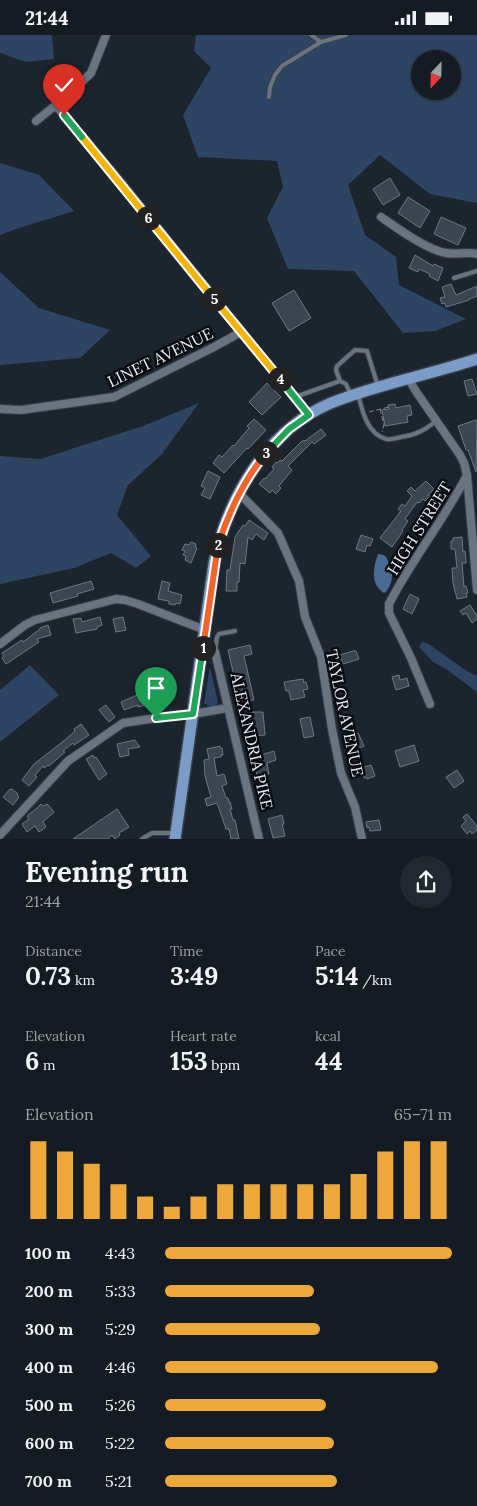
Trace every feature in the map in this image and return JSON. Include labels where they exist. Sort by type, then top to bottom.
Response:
[{"type":"main road","points":[[176,836],[218,546],[228,514],[250,474],[274,443],[289,429],[309,415],[330,404],[408,378],[477,359]]},
{"type":"street","points":[[36,121],[56,106],[92,73],[106,35]]},
{"type":"street","points":[[56,106],[114,174],[309,415]]},
{"type":"street","points":[[381,217],[412,238],[443,253],[471,252],[477,254]]},
{"type":"street","name":"LINET AVENUE","points":[[0,409],[21,410],[114,397],[241,332]]},
{"type":"street","name":"HIGH STREET","points":[[408,378],[460,455],[467,475],[457,495],[422,547],[389,604],[389,613],[411,658],[430,704]]},
{"type":"street","points":[[467,475],[477,591]]},
{"type":"street","name":"TAYLOR AVENUE","points":[[239,493],[278,533],[299,581],[305,617],[321,657],[332,729],[342,773],[355,807],[362,839]]},
{"type":"street","points":[[0,644],[25,625],[35,620],[116,599],[138,604],[205,630]]},
{"type":"street","name":"ALEXANDRIA PIKE","points":[[215,652],[259,839]]},
{"type":"street","points":[[0,835],[68,761],[123,723],[227,708]]},
{"type":"lane","points":[[311,35],[322,42]]},
{"type":"lane","points":[[269,97],[270,87],[275,75],[282,66],[322,42],[346,35]]},
{"type":"lane","points":[[454,278],[477,271]]},
{"type":"lane","points":[[378,388],[367,351],[356,350],[337,366],[336,370],[340,381],[346,384],[354,395],[366,421],[384,439],[414,435],[425,430],[436,421]]},
{"type":"lane","points":[[295,397],[340,381]]},
{"type":"lane","points":[[215,652],[219,634],[235,631]]},
{"type":"lane","points":[[142,839],[152,833],[159,832],[176,836]]},
{"type":"path","points":[[364,414],[389,407]]},
{"type":"path","points":[[379,435],[384,425],[380,409]]},
{"type":"shaded area","points":[[0,35],[52,35],[54,59],[26,62],[0,53]]},
{"type":"shaded area","points":[[196,35],[477,35],[477,203],[430,194],[380,155],[348,185],[365,235],[396,257],[399,285],[466,319],[435,331],[403,333],[354,271],[288,269],[267,218],[283,187],[277,161],[198,157],[183,115],[211,68],[194,51]]},
{"type":"shaded area","points":[[0,163],[39,175],[74,211],[0,235]]},
{"type":"shaded area","points":[[0,272],[39,308],[110,330],[80,358],[0,365]]},
{"type":"shaded area","points":[[199,403],[162,454],[128,485],[117,515],[151,556],[136,568],[111,553],[74,568],[0,584],[0,456],[40,459],[143,426]]},
{"type":"shaded area","points":[[378,554],[386,557],[391,571],[391,583],[384,593],[376,585],[374,575]]},
{"type":"shaded area","points":[[422,642],[427,643],[477,676],[477,692],[446,669],[433,662],[419,647]]},
{"type":"shaded area","points":[[30,665],[59,695],[0,742],[0,690]]},
{"type":"shaded area","points":[[210,667],[218,702],[216,706],[212,707],[204,703]]},
{"type":"building","points":[[390,178],[400,195],[383,205],[373,189]]},
{"type":"building","points":[[408,197],[430,211],[420,228],[398,213]]},
{"type":"building","points":[[441,217],[466,228],[458,245],[434,234]]},
{"type":"building","points":[[415,255],[433,266],[434,264],[443,268],[438,281],[429,276],[430,274],[419,269],[418,272],[409,268]]},
{"type":"building","points":[[451,284],[456,295],[477,286],[477,296],[446,307],[445,303],[442,304],[440,298],[445,297],[442,287]]},
{"type":"building","points":[[294,290],[311,318],[289,331],[272,303]]},
{"type":"building","points":[[472,379],[477,394],[468,396],[464,381]]},
{"type":"building","points":[[267,383],[281,397],[262,415],[249,402]]},
{"type":"building","points":[[395,404],[396,408],[410,405],[412,415],[407,416],[408,422],[385,426],[382,410],[389,409],[388,405]]},
{"type":"building","points":[[254,419],[266,430],[224,473],[213,463],[219,455],[222,457],[234,446]]},
{"type":"building","points":[[476,420],[477,424],[476,472],[458,426]]},
{"type":"building","points":[[321,429],[326,435],[314,444],[312,442],[288,466],[292,470],[279,486],[281,488],[276,494],[272,490],[270,493],[259,484],[274,469],[272,467],[276,462],[282,461],[301,442]]},
{"type":"building","points":[[208,471],[220,477],[210,499],[201,495],[205,488],[201,486]]},
{"type":"building","points":[[426,481],[434,489],[425,501],[423,499],[419,503],[417,502],[405,519],[408,521],[392,547],[380,538],[401,511],[398,509],[402,504],[405,506],[412,496],[407,491],[411,487],[415,491]]},
{"type":"building","points":[[249,520],[268,533],[264,540],[256,534],[252,540],[248,537],[245,564],[240,563],[237,591],[226,591],[227,570],[230,570],[235,537]]},
{"type":"building","points":[[361,535],[373,539],[370,546],[367,545],[365,552],[356,549]]},
{"type":"building","points":[[462,537],[463,552],[465,551],[466,560],[466,563],[462,563],[464,587],[466,586],[468,593],[466,593],[467,597],[457,599],[452,568],[457,568],[455,549],[451,549],[451,541],[453,541],[453,538]]},
{"type":"building","points":[[191,542],[196,544],[195,547],[197,548],[191,563],[185,560],[186,556],[183,555],[185,551],[182,550],[185,544],[189,545]]},
{"type":"building","points":[[91,581],[94,589],[53,603],[50,593]]},
{"type":"building","points":[[162,581],[170,583],[168,591],[182,595],[180,604],[169,604],[169,601],[158,599]]},
{"type":"building","points":[[410,594],[419,599],[412,614],[403,609]]},
{"type":"building","points":[[470,605],[477,616],[477,619],[472,623],[466,613],[463,615],[460,611]]},
{"type":"building","points":[[100,617],[102,625],[97,627],[97,629],[76,633],[73,619],[81,618],[82,622]]},
{"type":"building","points":[[123,617],[126,630],[116,632],[113,619]]},
{"type":"building","points":[[48,625],[51,635],[37,639],[39,642],[6,664],[2,658],[4,656],[2,653],[22,640],[23,642],[40,628]]},
{"type":"building","points":[[250,645],[252,654],[244,656],[254,700],[240,702],[228,650]]},
{"type":"building","points":[[356,651],[359,659],[343,664],[340,655]]},
{"type":"building","points":[[399,675],[400,680],[407,678],[409,686],[396,690],[392,677]]},
{"type":"building","points":[[303,679],[308,689],[303,690],[305,697],[291,700],[284,682]]},
{"type":"building","points":[[163,688],[166,700],[138,707],[138,705],[124,710],[121,702]]},
{"type":"building","points":[[106,705],[115,717],[109,722],[99,710]]},
{"type":"building","points":[[250,712],[263,712],[265,735],[254,736],[252,734]]},
{"type":"building","points":[[310,717],[314,736],[304,738],[300,719]]},
{"type":"building","points":[[81,724],[89,735],[74,745],[73,743],[49,766],[44,768],[43,766],[29,786],[22,780],[34,764],[65,740]]},
{"type":"building","points":[[358,733],[364,746],[355,750],[349,737]]},
{"type":"building","points":[[135,740],[140,747],[128,749],[129,755],[120,757],[117,744]]},
{"type":"building","points":[[414,745],[419,761],[400,767],[395,751]]},
{"type":"building","points":[[220,746],[223,755],[214,758],[217,776],[224,774],[227,784],[222,786],[226,798],[230,802],[232,809],[230,809],[233,820],[235,820],[239,839],[231,839],[229,829],[226,829],[217,803],[207,806],[205,799],[211,797],[205,776],[204,760],[209,759],[207,749]]},
{"type":"building","points":[[274,751],[276,760],[267,763],[269,774],[257,777],[254,757]]},
{"type":"building","points":[[93,755],[107,774],[99,780],[86,759]]},
{"type":"building","points":[[371,765],[375,776],[367,779],[366,777],[364,778],[361,768]]},
{"type":"building","points":[[457,770],[464,781],[454,788],[446,777]]},
{"type":"building","points":[[10,789],[18,794],[19,797],[13,805],[3,797]]},
{"type":"building","points":[[41,804],[43,806],[47,804],[54,812],[43,822],[46,827],[39,832],[35,826],[27,832],[22,824],[29,819],[27,816]]},
{"type":"building","points":[[117,809],[129,827],[119,833],[120,835],[115,839],[112,835],[108,839],[73,839]]},
{"type":"building","points":[[467,814],[477,826],[477,830],[472,834],[470,831],[467,834],[461,826],[466,821],[463,817]]},
{"type":"building","points":[[282,815],[285,836],[273,838],[268,819]]},
{"type":"building","points":[[379,820],[381,830],[370,831],[369,827],[367,828],[366,822]]},
{"type":"route","points":[[64,115],[309,415],[289,429],[258,462],[228,514],[214,563],[193,714],[156,718]]}]
